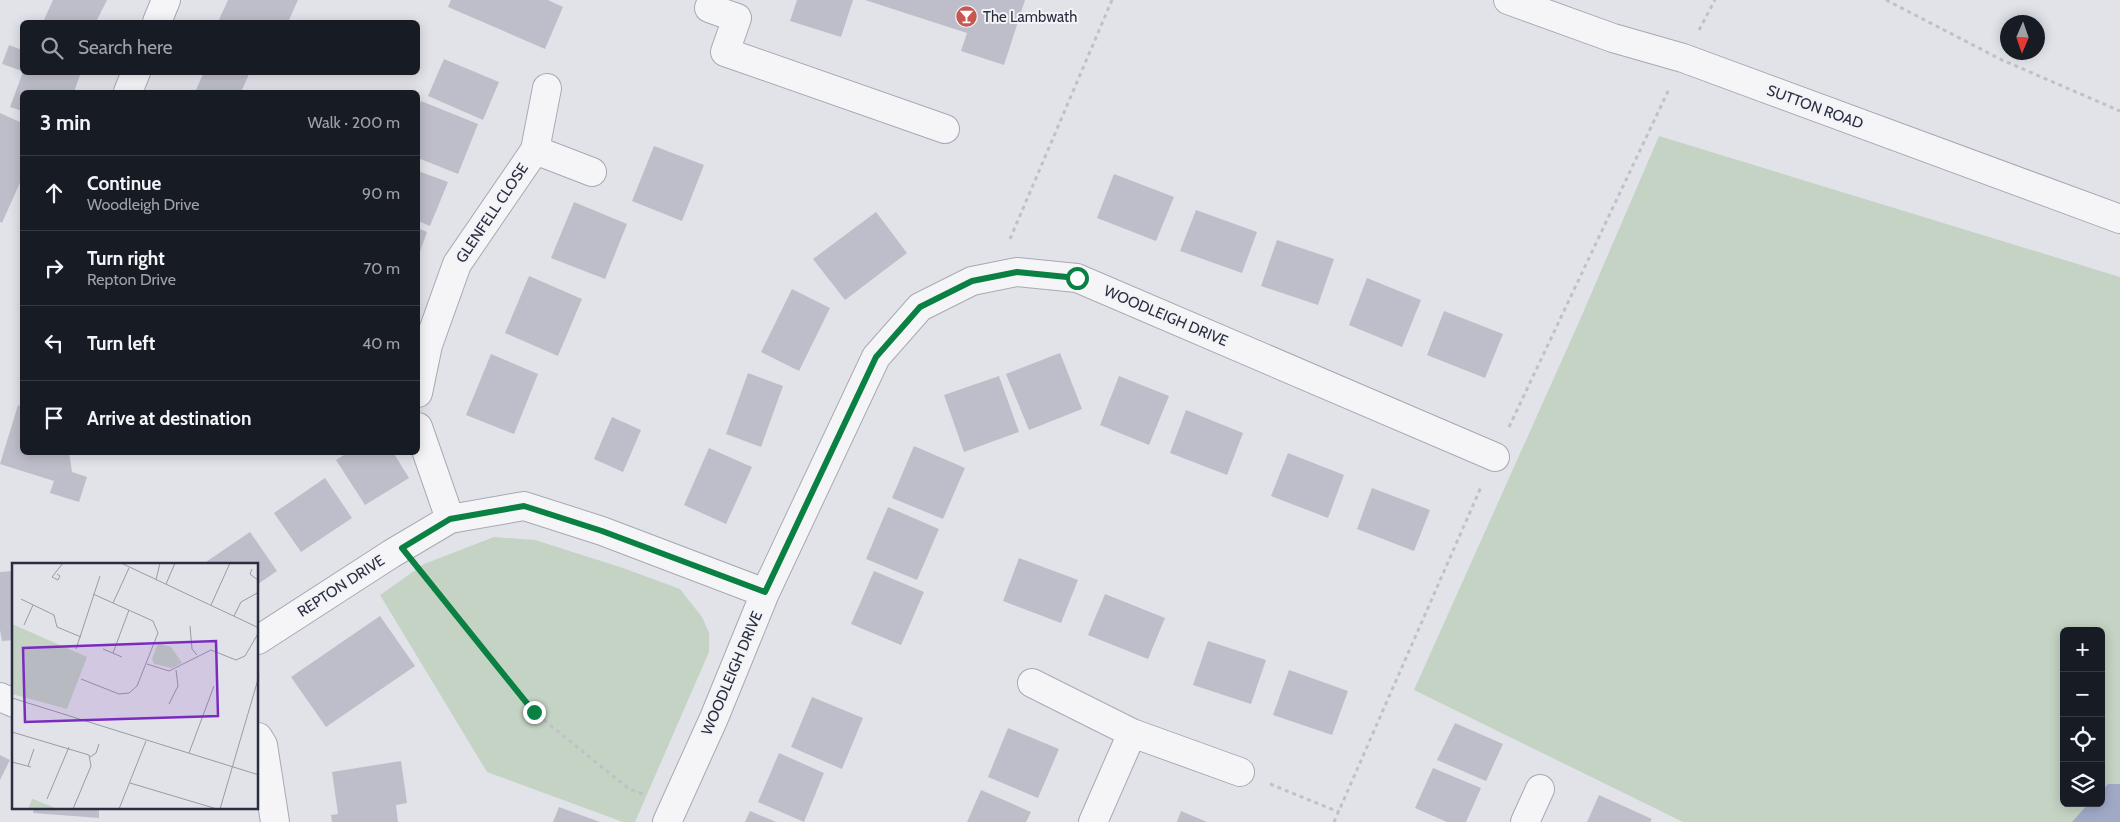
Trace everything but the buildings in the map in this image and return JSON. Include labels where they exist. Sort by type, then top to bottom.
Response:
[{"type":"street","points":[[158,20],[166,0]]},
{"type":"street","points":[[712,0],[709,8],[737,18],[725,52],[945,129]]},
{"type":"street","name":"SUTTON ROAD","points":[[1508,0],[1613,38],[1683,58],[2120,219]]},
{"type":"street","points":[[129,90],[135,75]]},
{"type":"street","name":"GLENFELL CLOSE","points":[[420,383],[428,345],[457,264],[535,150],[547,88]]},
{"type":"street","name":"GLENFELL CLOSE","points":[[535,150],[592,172]]},
{"type":"street","name":"WOODLEIGH DRIVE","points":[[670,814],[714,718],[765,592],[876,357],[920,307],[972,281],[1017,272],[1077,278],[1495,457]]},
{"type":"street","points":[[420,433],[450,519]]},
{"type":"street","name":"REPTON DRIVE","points":[[259,639],[450,519],[524,506],[602,531],[765,592]]},
{"type":"street","points":[[1032,683],[1132,733],[1240,772]]},
{"type":"street","points":[[0,697],[12,702]]},
{"type":"street","points":[[1094,822],[1132,733]]},
{"type":"street","points":[[259,739],[263,745],[275,822]]},
{"type":"street","points":[[1525,822],[1540,789]]},
{"type":"path","points":[[1017,272],[1010,239],[1112,0]]},
{"type":"path","points":[[1886,0],[2002,60],[2120,111]]},
{"type":"path","points":[[402,548],[534,712],[629,789],[670,814]]},
{"type":"path","points":[[1240,772],[1339,812]]},
{"type":"green space","points":[[1659,136],[2120,277],[2120,822],[1683,822],[1414,690],[1579,322]]},
{"type":"green space","points":[[494,537],[535,540],[623,568],[680,589],[702,617],[709,633],[709,652],[635,822],[623,822],[487,772],[380,595],[424,564]]},
{"type":"water","points":[[2108,784],[2120,784],[2120,822],[2072,822],[2085,807],[2105,807],[2105,787]]},
{"type":"place","name":"The Lambwath","points":[[967,17]]},
{"type":"route","points":[[534,712],[402,548],[450,519],[524,506],[602,531],[765,592],[876,357],[920,307],[972,281],[1017,272],[1077,278]]}]
